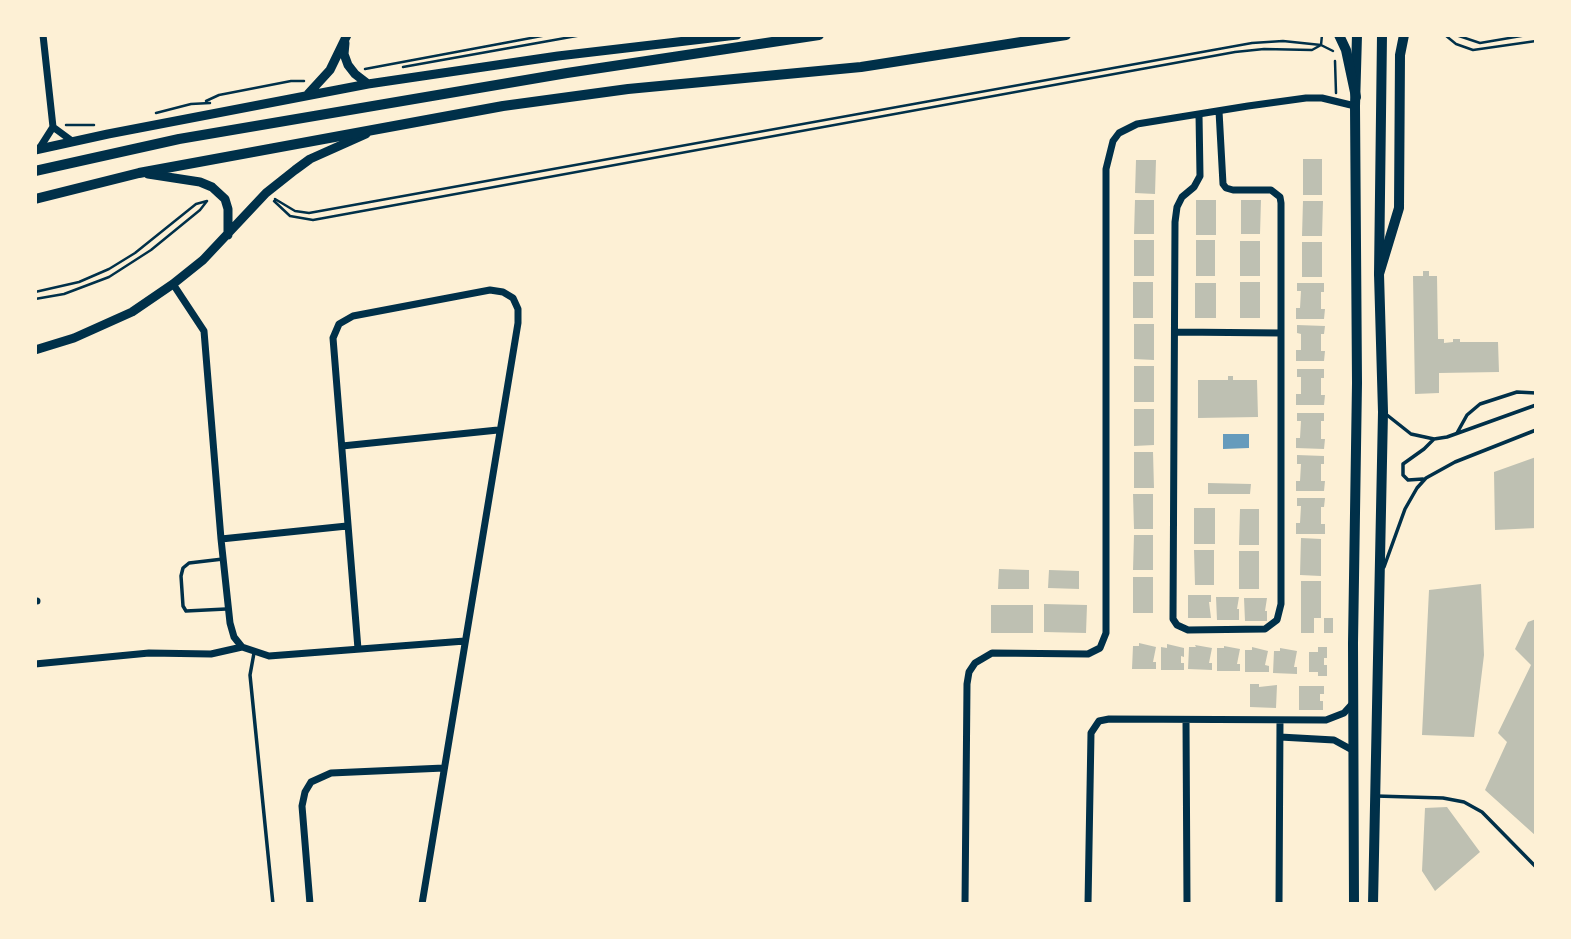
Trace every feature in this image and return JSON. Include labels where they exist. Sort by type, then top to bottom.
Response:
[{"type":"main road","points":[[35,172],[178,139],[567,73],[819,35]]},
{"type":"main road","points":[[35,199],[139,173],[544,100],[861,67],[1066,35]]},
{"type":"main road","points":[[1339,35],[1346,50],[1355,102]]},
{"type":"main road","points":[[1353,904],[1357,35]]},
{"type":"main road","points":[[1373,902],[1383,412],[1379,274],[1382,35]]},
{"type":"main road","points":[[1379,274],[1398,208],[1400,55],[1404,35]]},
{"type":"street","points":[[37,150],[52,126],[43,35]]},
{"type":"street","points":[[37,150],[368,84],[558,56],[737,35]]},
{"type":"street","points":[[346,38],[344,54],[348,65],[368,84]]},
{"type":"street","points":[[306,96],[330,70],[346,38]]},
{"type":"street","points":[[965,904],[967,684],[970,672],[975,663],[992,653],[1088,654],[1100,648],[1106,633],[1106,169],[1109,150],[1119,133],[1137,124],[1306,98],[1322,98],[1336,103],[1355,102]]},
{"type":"street","points":[[1199,114],[1200,176],[1194,187],[1182,197],[1177,207],[1175,222],[1173,619],[1177,625],[1188,630],[1265,629],[1277,620],[1281,604],[1280,197],[1271,190],[1233,190],[1223,184],[1219,111]]},
{"type":"street","points":[[52,126],[72,141]]},
{"type":"street","points":[[35,350],[74,338],[132,312],[203,260],[266,193],[310,159],[377,129]]},
{"type":"street","points":[[139,173],[180,178],[212,187],[225,199],[228,209],[228,235]]},
{"type":"street","points":[[173,284],[204,331],[221,539],[233,637],[242,648],[270,656],[465,641]]},
{"type":"street","points":[[358,649],[333,338],[339,324],[353,316],[490,290],[503,292],[513,298],[518,309],[518,323],[498,430],[422,904]]},
{"type":"street","points":[[1176,332],[1281,333]]},
{"type":"street","points":[[342,446],[498,430]]},
{"type":"street","points":[[221,539],[347,526]]},
{"type":"street","points":[[35,664],[149,653],[211,654],[242,648]]},
{"type":"street","points":[[1088,904],[1092,728],[1104,719],[1332,718],[1344,713],[1353,703]]},
{"type":"street","points":[[1186,720],[1187,904]]},
{"type":"street","points":[[1279,904],[1280,720]]},
{"type":"street","points":[[1280,737],[1334,740],[1354,751]]},
{"type":"street","points":[[310,904],[302,806],[305,792],[311,782],[331,774],[443,768]]},
{"type":"lane","points":[[1456,434],[1467,415],[1480,404],[1517,392],[1536,393]]},
{"type":"lane","points":[[1383,412],[1410,434],[1434,439],[1456,434],[1536,405]]},
{"type":"lane","points":[[1434,439],[1407,459],[1401,470],[1408,480],[1426,478],[1455,462],[1536,430]]},
{"type":"lane","points":[[1381,576],[1405,509],[1426,478]]},
{"type":"lane","points":[[223,559],[185,565],[180,576],[183,606],[190,612],[229,609]]},
{"type":"lane","points":[[254,653],[250,671],[273,904]]},
{"type":"lane","points":[[1374,796],[1443,798],[1464,803],[1482,812],[1536,867]]},
{"type":"path","points":[[547,35],[376,65],[358,72],[377,71],[582,35]]},
{"type":"path","points":[[1321,45],[1322,35]]},
{"type":"path","points":[[1445,35],[1461,47],[1473,50],[1536,41]]},
{"type":"path","points":[[1456,35],[1480,43],[1527,35]]},
{"type":"path","points":[[1321,45],[1312,50],[1264,49],[1235,52],[313,220],[290,216],[280,209],[272,198],[295,211],[309,213],[1252,43],[1283,41],[1321,45],[1330,47],[1335,55],[1336,103]]},
{"type":"path","points":[[154,113],[206,102],[219,95],[291,81],[309,82]]},
{"type":"path","points":[[52,126],[100,125]]},
{"type":"path","points":[[35,292],[79,282],[109,269],[135,253],[196,204],[207,201],[200,210],[151,250],[109,276],[75,290],[35,299]]},
{"type":"water","points":[[1223,434],[1249,434],[1249,448],[1223,449]]},
{"type":"building","points":[[1303,159],[1322,159],[1322,195],[1303,195]]},
{"type":"building","points":[[1136,160],[1156,160],[1155,194],[1135,193]]},
{"type":"building","points":[[1135,200],[1154,200],[1154,234],[1134,234]]},
{"type":"building","points":[[1196,200],[1216,200],[1216,235],[1196,235]]},
{"type":"building","points":[[1241,200],[1261,200],[1260,234],[1241,234]]},
{"type":"building","points":[[1303,201],[1323,201],[1322,236],[1302,236]]},
{"type":"building","points":[[1134,240],[1154,240],[1154,276],[1134,276]]},
{"type":"building","points":[[1196,240],[1215,240],[1215,276],[1196,276]]},
{"type":"building","points":[[1240,241],[1260,241],[1260,276],[1240,276]]},
{"type":"building","points":[[1302,242],[1322,242],[1322,277],[1302,277]]},
{"type":"building","points":[[1423,271],[1429,271],[1429,276],[1437,276],[1438,339],[1444,339],[1444,343],[1453,342],[1453,339],[1460,339],[1460,342],[1498,342],[1499,372],[1439,373],[1439,393],[1415,394],[1413,276],[1423,276]]},
{"type":"building","points":[[1133,282],[1153,282],[1153,318],[1133,318]]},
{"type":"building","points":[[1240,282],[1260,282],[1260,318],[1240,318]]},
{"type":"building","points":[[1195,283],[1216,283],[1216,318],[1195,318]]},
{"type":"building","points":[[1297,283],[1324,283],[1321,309],[1325,309],[1324,319],[1296,319],[1301,291],[1297,291]]},
{"type":"building","points":[[1134,324],[1154,324],[1154,360],[1134,359]]},
{"type":"building","points":[[1297,325],[1325,326],[1324,334],[1321,334],[1324,361],[1296,361],[1296,350],[1301,350],[1301,334],[1297,333]]},
{"type":"building","points":[[1134,366],[1154,366],[1154,402],[1134,402]]},
{"type":"building","points":[[1297,369],[1324,369],[1321,395],[1325,395],[1324,405],[1296,405],[1296,394],[1301,394],[1301,377],[1297,377]]},
{"type":"building","points":[[1228,376],[1233,376],[1233,380],[1257,380],[1258,417],[1198,418],[1198,380],[1228,380]]},
{"type":"building","points":[[1134,409],[1154,409],[1154,445],[1134,446]]},
{"type":"building","points":[[1297,413],[1324,413],[1321,439],[1325,439],[1324,449],[1296,448],[1296,438],[1300,438],[1301,421],[1297,421]]},
{"type":"building","points":[[1134,452],[1153,452],[1154,488],[1134,488]]},
{"type":"building","points":[[1297,455],[1324,456],[1321,481],[1325,481],[1324,491],[1296,491],[1296,481],[1300,481],[1301,464],[1297,464]]},
{"type":"building","points":[[1536,457],[1536,528],[1495,530],[1494,472]]},
{"type":"building","points":[[1208,483],[1251,484],[1250,494],[1208,494]]},
{"type":"building","points":[[1133,494],[1153,494],[1153,529],[1134,529]]},
{"type":"building","points":[[1297,498],[1325,498],[1324,507],[1321,507],[1321,524],[1325,524],[1325,534],[1296,534],[1301,506],[1297,506]]},
{"type":"building","points":[[1194,508],[1215,508],[1215,544],[1194,544]]},
{"type":"building","points":[[1240,509],[1259,509],[1259,545],[1239,545]]},
{"type":"building","points":[[1134,535],[1153,535],[1153,570],[1133,570]]},
{"type":"building","points":[[1301,538],[1321,539],[1321,576],[1300,575]]},
{"type":"building","points":[[1194,550],[1214,550],[1214,585],[1195,585]]},
{"type":"building","points":[[1239,551],[1259,551],[1259,589],[1239,589]]},
{"type":"building","points":[[999,569],[1029,570],[1029,589],[998,589]]},
{"type":"building","points":[[1049,570],[1079,571],[1079,589],[1048,588]]},
{"type":"building","points":[[1133,577],[1153,577],[1153,613],[1133,613]]},
{"type":"building","points":[[1301,581],[1321,581],[1321,618],[1314,618],[1314,633],[1301,633]]},
{"type":"building","points":[[1481,584],[1484,655],[1474,737],[1422,735],[1429,590]]},
{"type":"building","points":[[1188,595],[1211,595],[1211,618],[1188,618]]},
{"type":"building","points":[[1216,597],[1239,597],[1239,620],[1217,620]]},
{"type":"building","points":[[1244,598],[1267,598],[1267,621],[1245,621]]},
{"type":"building","points":[[1044,604],[1087,605],[1086,633],[1044,632]]},
{"type":"building","points":[[991,605],[1033,605],[1033,633],[991,633]]},
{"type":"building","points":[[1324,618],[1333,618],[1333,633],[1324,633]]},
{"type":"building","points":[[1536,619],[1536,836],[1485,790],[1507,742],[1498,733],[1531,665],[1515,649],[1528,622]]},
{"type":"building","points":[[1139,643],[1156,647],[1153,662],[1156,662],[1156,669],[1132,669],[1133,646],[1139,646]]},
{"type":"building","points":[[1167,644],[1184,648],[1181,663],[1184,663],[1184,670],[1161,670],[1161,647],[1167,648]]},
{"type":"building","points":[[1195,645],[1212,648],[1209,663],[1212,663],[1212,670],[1188,669],[1189,647],[1196,647]]},
{"type":"building","points":[[1224,646],[1240,649],[1237,664],[1240,664],[1240,671],[1217,671],[1217,648]]},
{"type":"building","points":[[1252,647],[1268,651],[1265,665],[1269,666],[1269,672],[1245,672],[1245,650],[1252,650]]},
{"type":"building","points":[[1318,647],[1327,647],[1324,665],[1327,665],[1327,676],[1309,672],[1309,652],[1318,652]]},
{"type":"building","points":[[1280,648],[1297,651],[1294,667],[1297,667],[1297,674],[1273,673],[1274,651],[1280,651]]},
{"type":"building","points":[[1250,684],[1259,684],[1259,687],[1277,685],[1276,708],[1250,707]]},
{"type":"building","points":[[1299,686],[1324,686],[1324,694],[1320,694],[1323,710],[1299,710]]},
{"type":"building","points":[[1447,807],[1480,852],[1435,891],[1422,871],[1425,808]]}]
